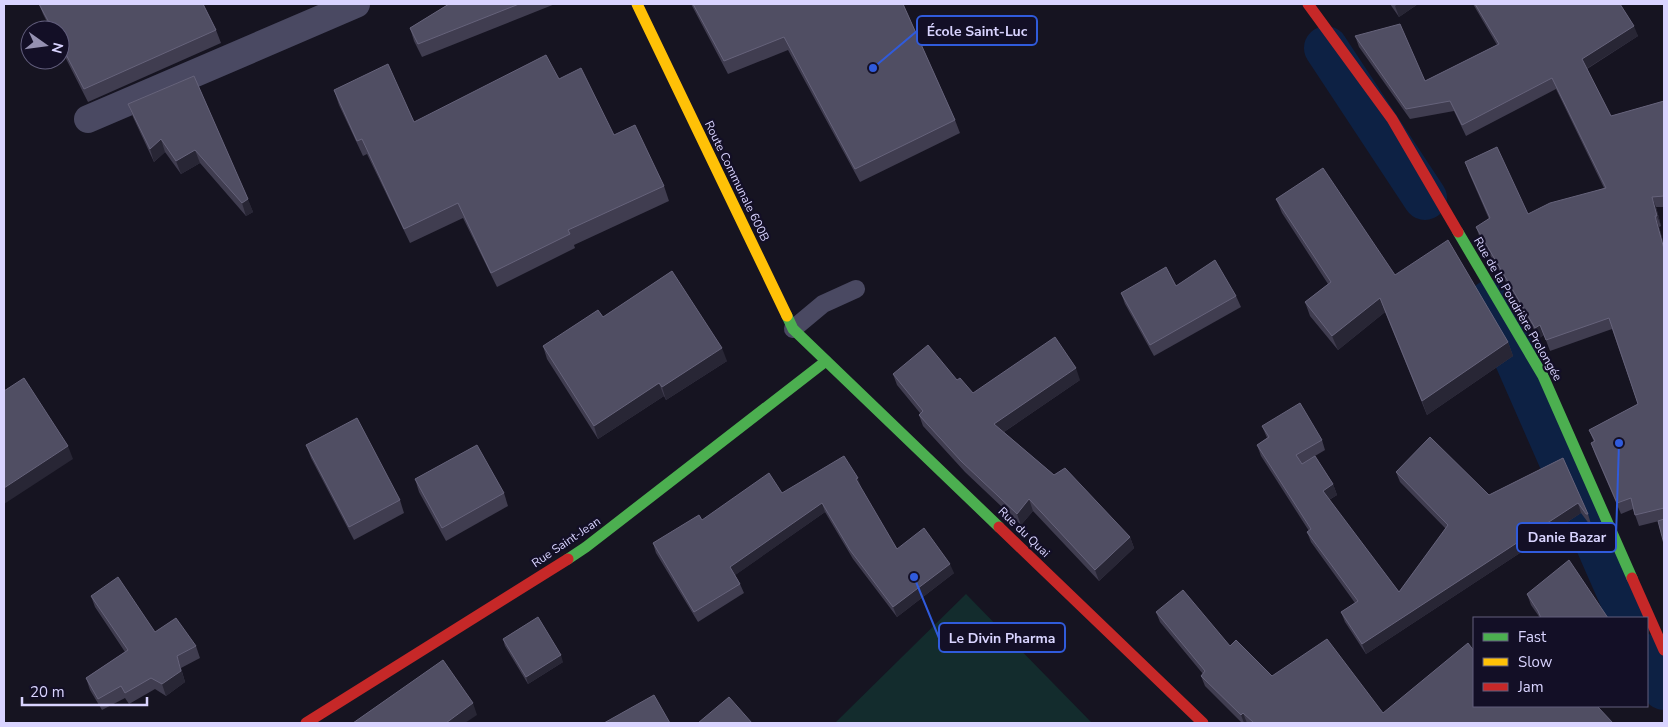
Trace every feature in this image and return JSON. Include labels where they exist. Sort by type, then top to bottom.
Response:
[{"type":"street","points":[[88,119],[356,4]]},
{"type":"street","name":"Route Communale 600B","points":[[637,4],[793,329],[826,361]]},
{"type":"street","name":"Rue de la Poudrière Prolongée","points":[[1308,4],[1392,119],[1543,376],[1664,650]]},
{"type":"street","name":"Rue Saint-Jean","points":[[306,723],[586,547],[826,361]]},
{"type":"street","name":"Rue du Quai","points":[[826,361],[1203,723]]},
{"type":"lane","points":[[793,329],[823,304],[856,289]]},
{"type":"green space","points":[[966,594],[1092,723],[835,723]]},
{"type":"building","points":[[39,4],[203,4],[216,30],[84,89],[70,62],[70,20],[48,20]]},
{"type":"building","points":[[449,4],[519,4],[418,44],[410,28]]},
{"type":"building","points":[[693,4],[903,4],[955,120],[855,169],[784,37],[724,61]]},
{"type":"building","points":[[1475,4],[1620,4],[1634,26],[1582,59],[1611,116],[1664,101],[1664,196],[1652,197],[1664,249],[1664,508],[1635,515],[1631,498],[1617,503],[1591,443],[1595,441],[1589,430],[1638,404],[1609,318],[1546,340],[1540,325],[1535,328],[1476,227],[1490,218],[1465,162],[1497,147],[1528,214],[1550,203],[1606,188],[1552,78],[1462,125],[1450,101],[1406,109],[1355,36],[1400,24],[1425,81],[1499,44]]},
{"type":"building","points":[[546,55],[559,79],[581,68],[614,135],[635,125],[664,186],[568,230],[570,234],[491,273],[458,203],[404,229],[362,139],[357,141],[334,90],[388,64],[414,122]]},
{"type":"building","points":[[194,76],[248,199],[242,203],[195,150],[176,161],[161,139],[150,149],[128,104]]},
{"type":"building","points":[[1323,168],[1395,275],[1448,240],[1508,342],[1422,401],[1380,298],[1332,336],[1305,302],[1331,282],[1276,199]]},
{"type":"building","points":[[1215,260],[1236,296],[1150,345],[1121,293],[1166,267],[1176,286]]},
{"type":"building","points":[[672,271],[722,348],[662,387],[659,383],[594,426],[543,346],[598,310],[603,317]]},
{"type":"building","points":[[1055,337],[1076,368],[994,424],[1054,475],[1065,468],[1130,537],[1095,570],[1029,499],[1017,514],[961,461],[919,415],[923,411],[893,374],[928,345],[957,380],[960,378],[973,393]]},
{"type":"building","points":[[24,378],[68,446],[4,488],[4,391]]},
{"type":"building","points":[[1300,403],[1322,440],[1296,455],[1302,464],[1315,456],[1333,484],[1323,491],[1399,592],[1448,525],[1396,472],[1430,437],[1489,495],[1563,458],[1588,514],[1578,503],[1362,644],[1341,612],[1358,601],[1307,532],[1311,529],[1257,445],[1269,437],[1262,426]]},
{"type":"building","points":[[357,418],[400,500],[349,527],[306,445]]},
{"type":"building","points":[[477,445],[504,493],[442,528],[415,479]]},
{"type":"building","points":[[844,456],[897,549],[924,528],[950,564],[893,607],[850,550],[822,503],[730,567],[740,584],[694,612],[653,543],[699,515],[702,520],[769,473],[782,493]]},
{"type":"building","points":[[1664,519],[1664,544],[1658,521]]},
{"type":"building","points":[[1569,560],[1607,617],[1541,617],[1527,594]]},
{"type":"building","points":[[118,577],[155,632],[176,618],[196,646],[177,656],[181,671],[162,684],[151,678],[125,693],[121,686],[98,699],[86,678],[128,650],[91,596]]},
{"type":"building","points":[[1183,590],[1230,646],[1236,640],[1272,676],[1327,639],[1383,713],[1468,643],[1473,650],[1473,707],[1598,707],[1613,723],[1254,723],[1243,713],[1241,715],[1201,676],[1205,671],[1156,612]]},
{"type":"building","points":[[538,617],[561,655],[526,677],[503,639]]},
{"type":"building","points":[[443,660],[473,703],[446,723],[353,723]]},
{"type":"building","points":[[654,695],[670,723],[604,723]]},
{"type":"building","points":[[729,697],[752,723],[698,723]]},
{"type":"waterway","points":[[1326,48],[1425,198]]},
{"type":"waterway","points":[[1490,302],[1630,617]]},
{"type":"waterway","points":[[1648,658],[1664,688]]},
{"type":"traffic: fast","points":[[1458,232],[1543,376],[1632,578]]},
{"type":"traffic: fast","points":[[787,316],[793,329],[999,527]]},
{"type":"traffic: fast","points":[[568,559],[826,361]]},
{"type":"traffic: slow","points":[[637,4],[787,316]]},
{"type":"traffic: jam","points":[[1308,4],[1392,119],[1458,232]]},
{"type":"traffic: jam","points":[[999,527],[1203,723]]},
{"type":"traffic: jam","points":[[306,723],[568,559]]},
{"type":"traffic: jam","points":[[1632,578],[1664,650]]},
{"type":"place","name":"École Saint-Luc","points":[[873,68]]},
{"type":"place","name":"Danie Bazar","points":[[1619,443]]},
{"type":"place","name":"Le Divin Pharma","points":[[914,577]]}]
